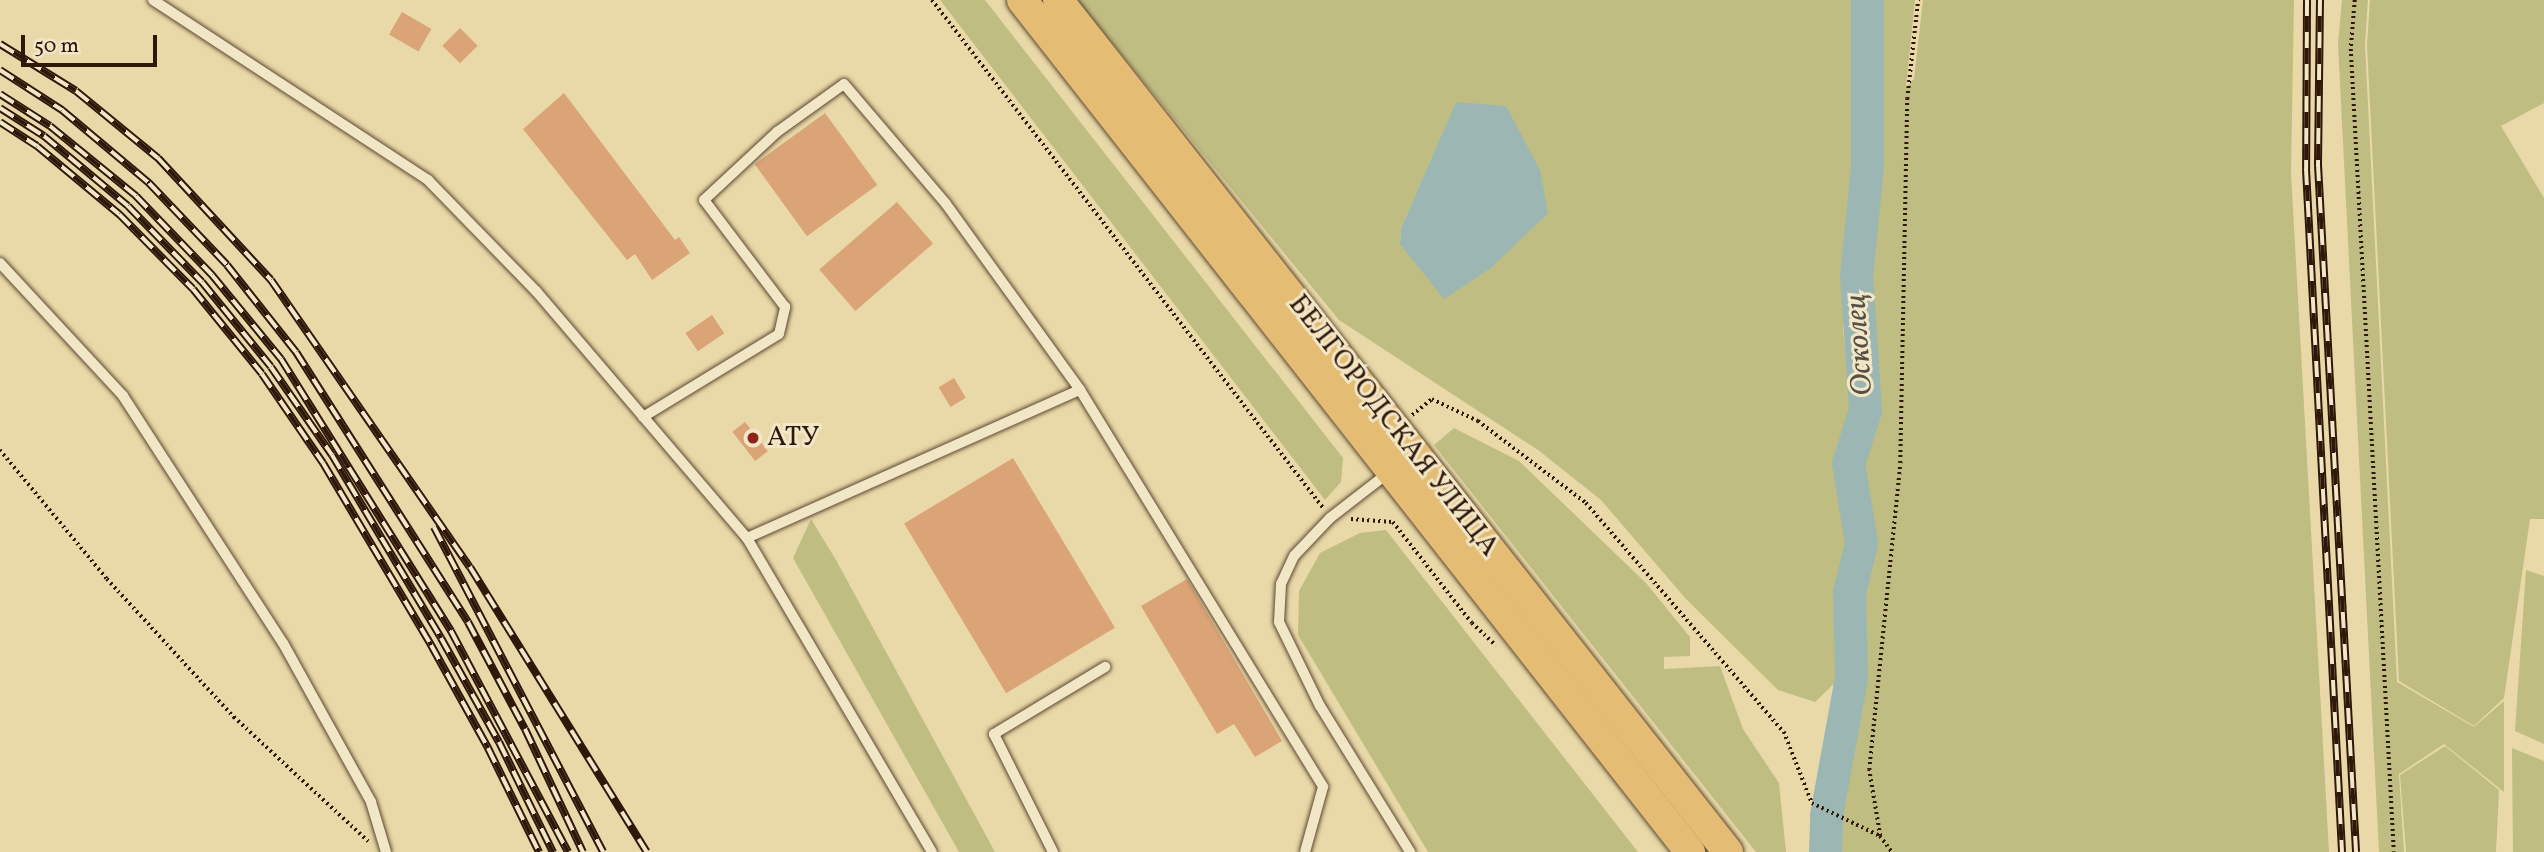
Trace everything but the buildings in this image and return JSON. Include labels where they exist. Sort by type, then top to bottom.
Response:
[{"type":"main road","name":"БЕЛГОРОДСКАЯ УЛИЦА","points":[[1022,0],[1723,846]]},
{"type":"main road","name":"БЕЛГОРОДСКАЯ УЛИЦА","points":[[1058,0],[1395,429],[1402,461],[1690,852]]},
{"type":"lane","points":[[153,0],[428,180],[536,292],[747,538],[932,852]]},
{"type":"lane","points":[[643,417],[779,334],[785,307],[704,200],[777,132],[844,83],[946,204],[1080,390],[1323,786],[1305,852]]},
{"type":"lane","points":[[0,263],[123,396],[283,643],[370,802],[386,852]]},
{"type":"lane","points":[[747,538],[1080,390]]},
{"type":"lane","points":[[1402,461],[1330,518],[1294,556],[1281,584],[1279,622],[1320,706],[1410,852]]},
{"type":"lane","points":[[1053,852],[994,734],[1105,667]]},
{"type":"path","points":[[932,0],[1330,518],[1393,522],[1472,623],[1499,649]]},
{"type":"path","points":[[1880,836],[1869,770],[1900,463],[1907,99],[1918,0]]},
{"type":"path","points":[[2355,0],[2351,49],[2394,852]]},
{"type":"path","points":[[1395,429],[1432,399],[1478,421],[1586,503],[1784,732],[1812,803],[1880,836],[1892,852]]},
{"type":"path","points":[[0,450],[107,579],[234,717],[370,843]]},
{"type":"shaded area","points":[[940,0],[985,0],[1343,458],[1341,482],[1325,500]]},
{"type":"shaded area","points":[[1077,0],[1863,0],[1858,164],[1843,329],[1852,410],[1838,457],[1850,538],[1836,606],[1839,679],[1815,702],[1778,690],[1686,599],[1601,500],[1538,450],[1339,320]],"holes":[[[1456,103],[1400,244],[1401,228]]]},
{"type":"shaded area","points":[[1873,0],[1915,0],[1906,87],[1914,79],[1923,0],[2294,0],[2291,173],[2329,852],[1830,852],[1831,815],[1855,677],[1853,592],[1866,553],[1853,466],[1873,413],[1860,276],[1871,167]]},
{"type":"shaded area","points":[[2342,0],[2368,0],[2365,45],[2397,682],[2474,727],[2504,701],[2504,792],[2444,744],[2399,774],[2404,852],[2379,852],[2338,44]]},
{"type":"shaded area","points":[[2370,0],[2544,0],[2544,103],[2501,126],[2544,198],[2544,519],[2530,519],[2504,698],[2474,726],[2399,681],[2367,45]]},
{"type":"shaded area","points":[[1454,428],[1519,461],[1646,583],[1690,637],[1690,656],[1664,657],[1664,669],[1720,666],[1743,729],[1779,783],[1786,852],[1756,852],[1434,445]]},
{"type":"shaded area","points":[[811,519],[995,852],[959,852],[793,558]]},
{"type":"shaded area","points":[[1386,530],[1638,852],[1428,852],[1298,635],[1299,591],[1320,553],[1360,533]]},
{"type":"shaded area","points":[[2526,570],[2544,576],[2544,744],[2515,731]]},
{"type":"shaded area","points":[[2445,746],[2499,790],[2496,852],[2406,852],[2400,775]]},
{"type":"shaded area","points":[[2512,748],[2544,761],[2544,852],[2513,852]]},
{"type":"water","points":[[1456,102],[1506,106],[1540,170],[1548,213],[1491,268],[1444,299],[1400,244],[1401,228]]},
{"type":"waterway","name":"Осколец","points":[[1825,852],[1826,815],[1851,677],[1849,592],[1861,543],[1848,463],[1865,410],[1856,276],[1867,166],[1867,0]]},
{"type":"railway","points":[[2307,0],[2306,169],[2342,852]]},
{"type":"railway","points":[[2320,0],[2318,165],[2356,852]]},
{"type":"railway","points":[[0,44],[76,91],[158,158],[271,280],[470,567],[647,852]]},
{"type":"railway","points":[[0,70],[62,110],[149,183],[227,265],[296,352],[468,622],[525,729],[583,852]]},
{"type":"railway","points":[[0,94],[50,126],[136,196],[212,275],[281,359],[451,631],[568,852]]},
{"type":"railway","points":[[0,108],[44,136],[128,206],[202,282],[271,367],[332,455],[441,638],[499,742],[553,852]]},
{"type":"railway","points":[[0,122],[37,146],[119,214],[193,289],[262,374],[323,463],[431,645],[488,748],[539,852]]},
{"type":"railway","points":[[434,527],[603,852]]},
{"type":"place","name":"АТУ","points":[[753,438]]}]
